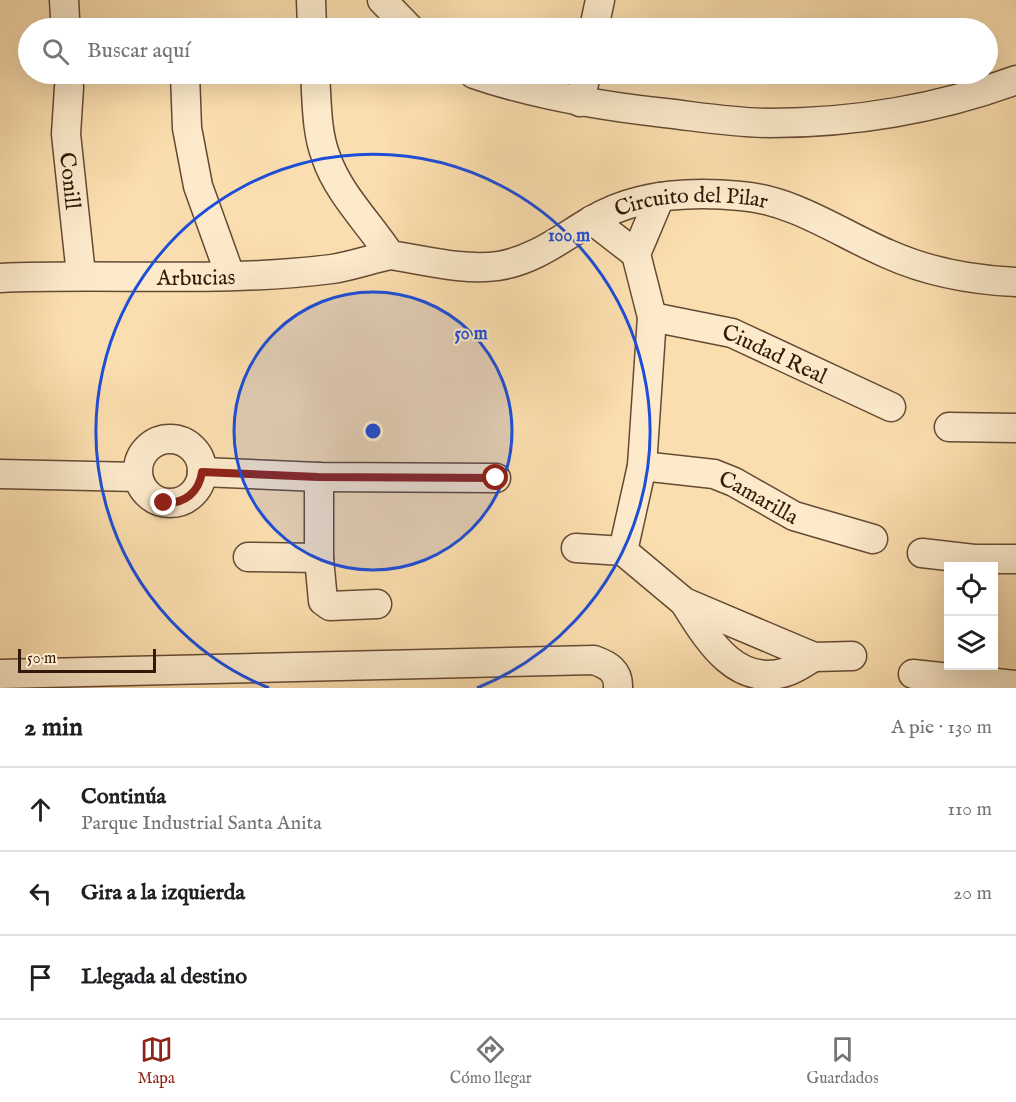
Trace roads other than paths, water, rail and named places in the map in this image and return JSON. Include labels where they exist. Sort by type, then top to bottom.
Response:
[{"type":"street","points":[[311,0],[312,18]]},
{"type":"street","points":[[382,0],[400,18]]},
{"type":"street","points":[[596,18],[600,0]]},
{"type":"street","points":[[512,84],[580,102],[768,123],[810,122],[910,109],[1016,80]]},
{"type":"street","points":[[185,84],[187,128],[198,186],[230,275]]},
{"type":"street","points":[[316,84],[318,122],[326,157],[342,189],[390,255]]},
{"type":"street","points":[[580,102],[584,84]]},
{"type":"street","name":"Conill","points":[[69,87],[66,134],[81,274]]},
{"type":"street","name":"Circuito del Pilar","points":[[390,255],[469,266],[497,266],[521,261],[548,250],[592,220],[632,203],[660,197],[742,196],[772,202],[820,220],[882,252],[921,267],[977,279],[1016,282]]},
{"type":"street","points":[[623,551],[642,466],[652,317],[636,254],[660,197]]},
{"type":"street","points":[[592,220],[636,254]]},
{"type":"street","name":"Arbucias","points":[[0,278],[81,274],[230,275],[334,269],[390,255]]},
{"type":"street","name":"Ciudad Real","points":[[652,317],[732,333],[891,407]]},
{"type":"street","points":[[949,427],[1016,428]]},
{"type":"street","points":[[167,440],[176,440],[191,448],[201,463],[202,472],[193,493],[172,503],[157,501],[150,497],[138,477],[138,468],[144,452],[159,441],[167,440]]},
{"type":"street","name":"Camarilla","points":[[642,466],[714,474],[734,482],[794,516],[873,539]]},
{"type":"street","points":[[202,472],[318,477],[496,478]]},
{"type":"street","points":[[0,474],[138,477]]},
{"type":"street","points":[[318,477],[319,558],[325,604],[330,606],[377,604]]},
{"type":"street","points":[[576,548],[623,551],[684,602],[814,657],[852,656]]},
{"type":"street","points":[[922,553],[974,559],[1016,559]]},
{"type":"street","points":[[248,556],[319,558]]},
{"type":"street","points":[[684,602],[712,647],[733,665],[756,674],[774,675],[788,671],[814,657]]},
{"type":"street","points":[[0,674],[594,660],[609,666],[618,678],[618,688]]},
{"type":"street","points":[[912,674],[1016,685]]}]
